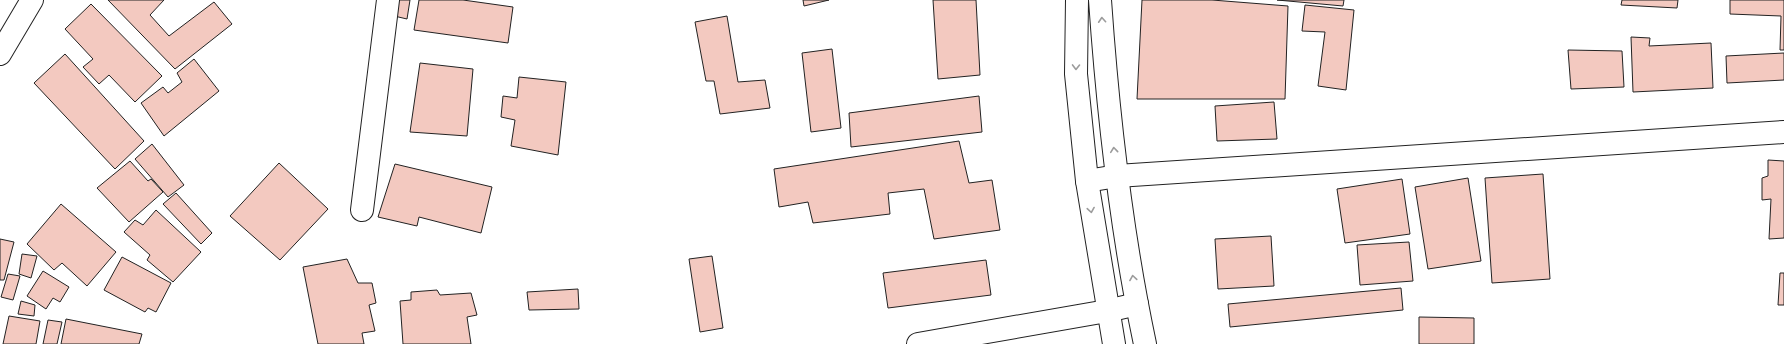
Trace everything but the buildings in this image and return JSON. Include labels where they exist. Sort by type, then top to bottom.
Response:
[{"type":"main road","points":[[0,54],[32,0]]},
{"type":"main road","points":[[362,210],[388,0]]},
{"type":"main road","points":[[1077,0],[1076,74],[1087,181],[1107,311],[1114,344]]},
{"type":"main road","points":[[1100,0],[1105,72],[1117,176],[1137,304],[1145,344]]},
{"type":"main road","points":[[1087,181],[1117,176],[1784,132]]},
{"type":"main road","points":[[918,344],[1107,311],[1137,304]]}]
